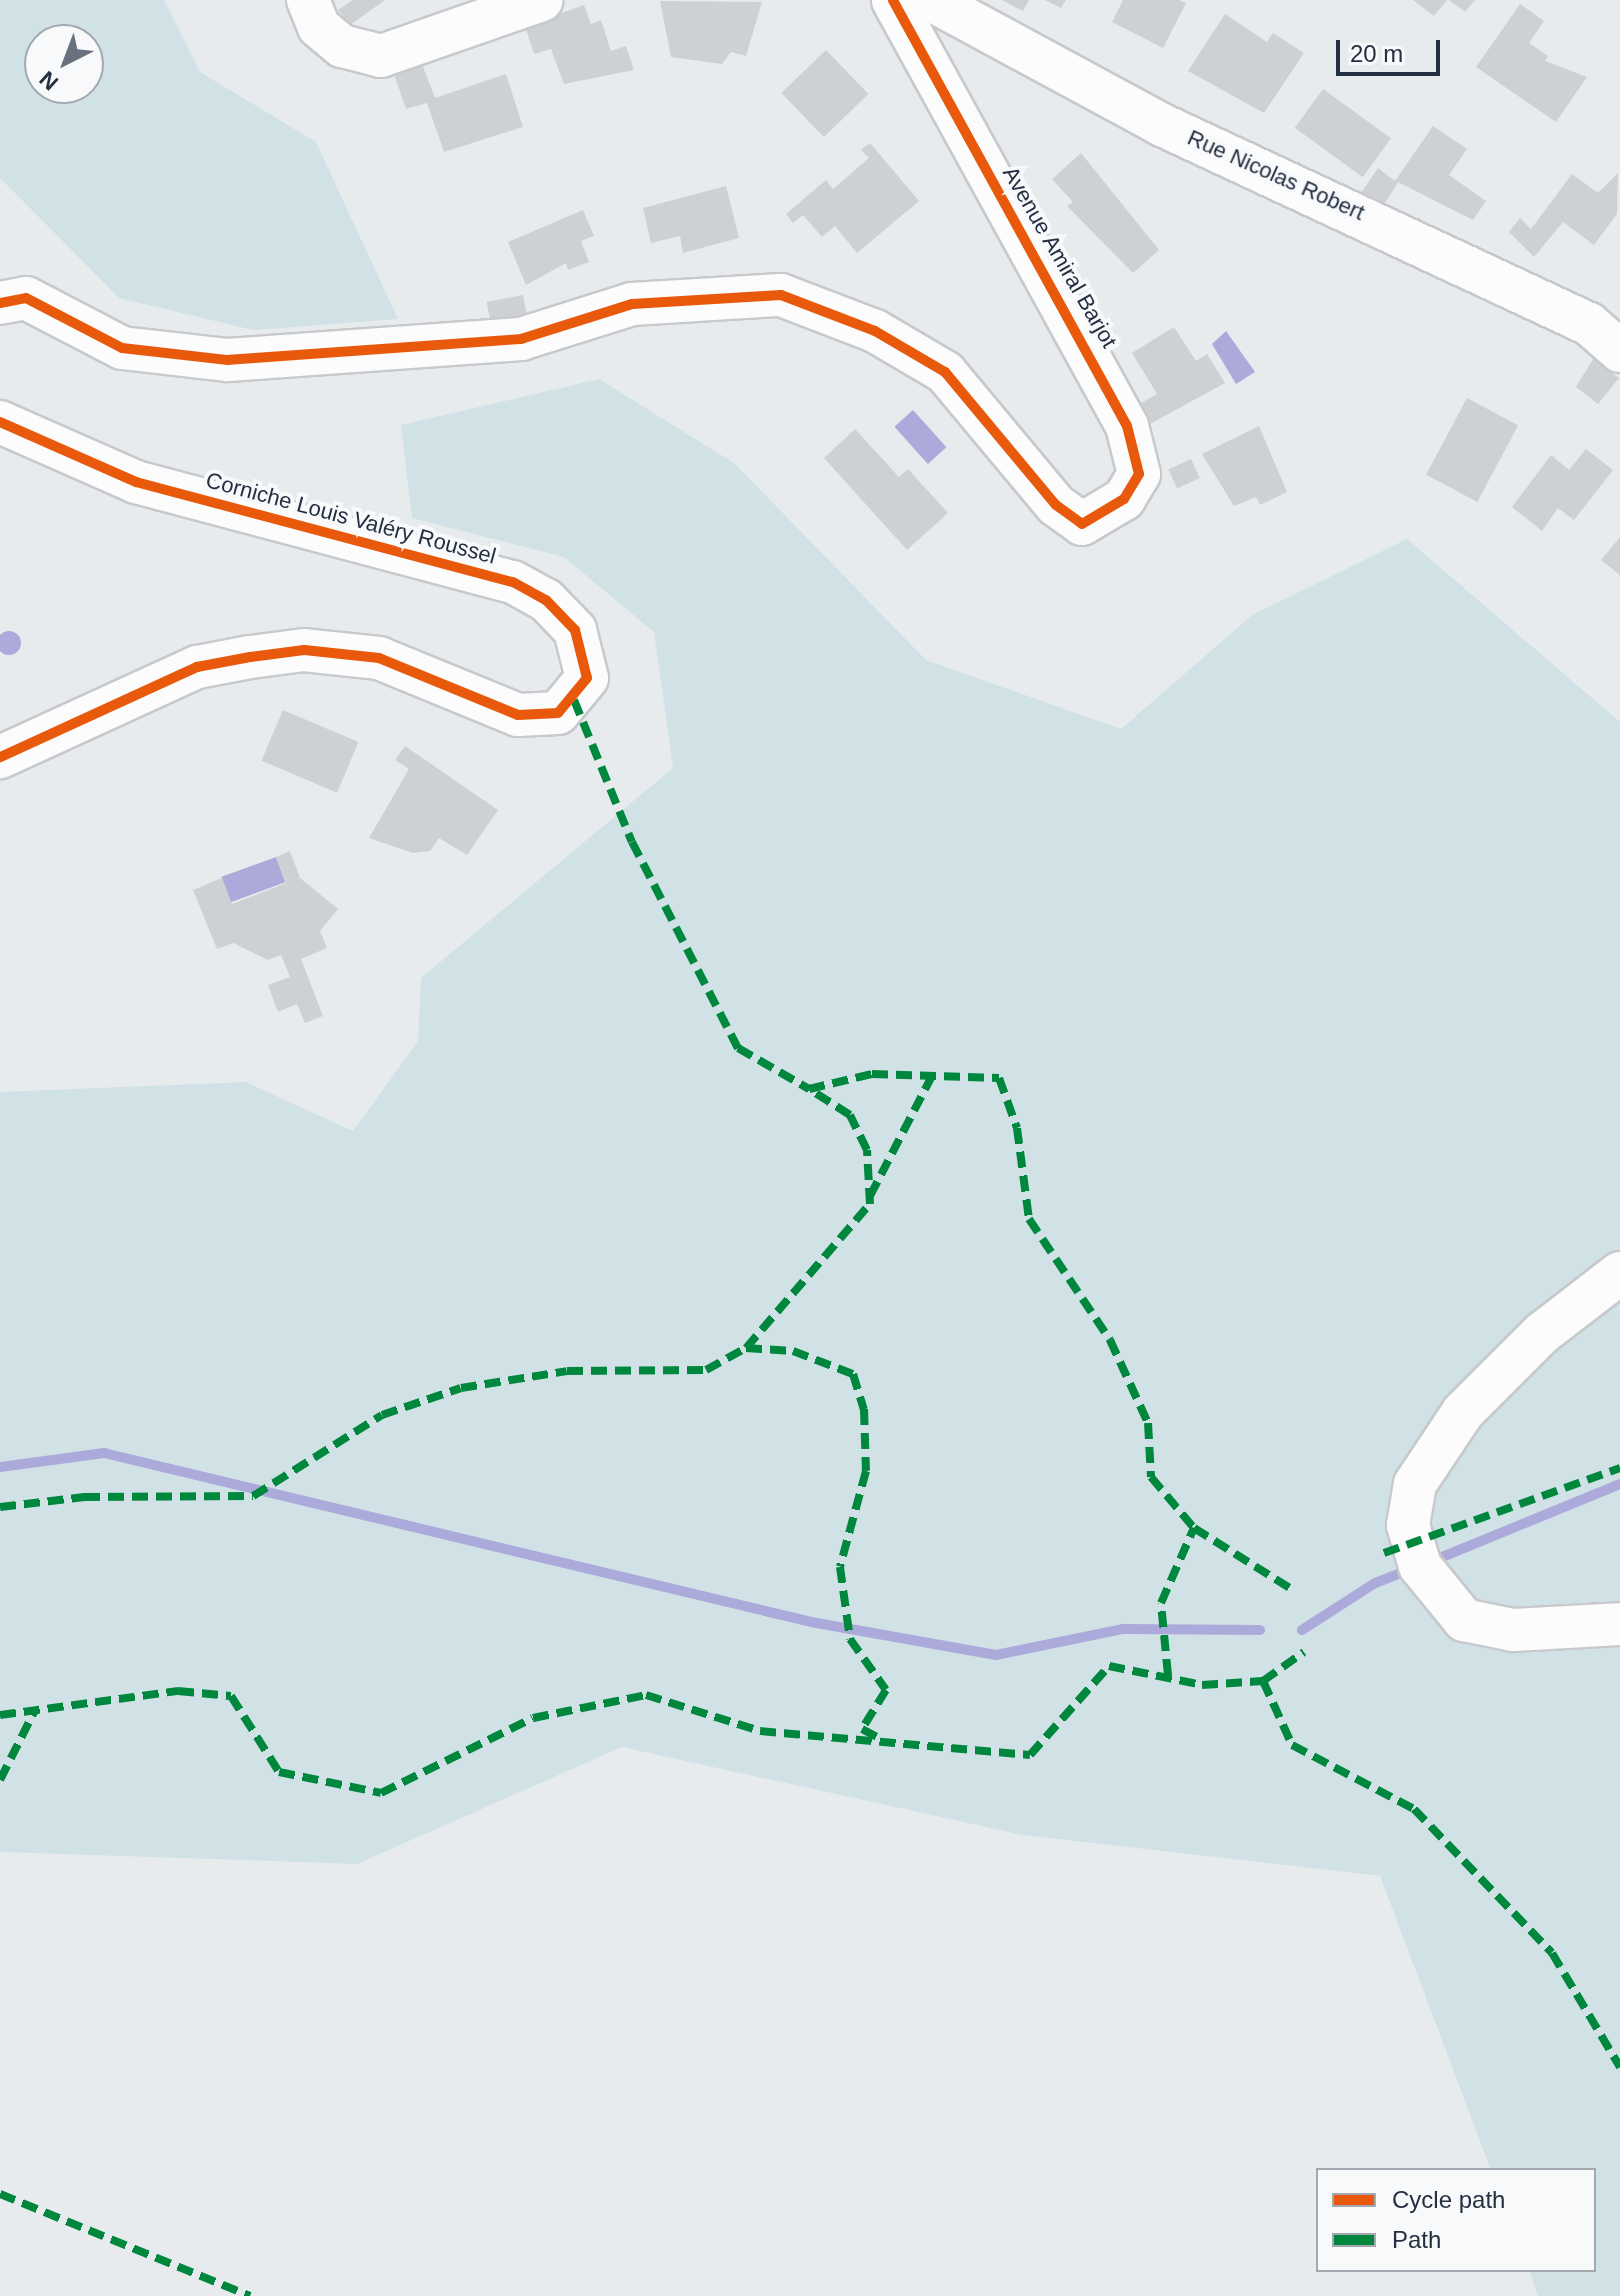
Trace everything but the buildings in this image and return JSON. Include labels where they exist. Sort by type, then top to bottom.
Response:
[{"type":"street","points":[[308,0],[319,27],[342,46],[381,56],[542,0]]},
{"type":"street","name":"Avenue Amiral Barjot","points":[[0,303],[26,298],[122,348],[228,360],[521,339],[632,304],[781,295],[875,331],[945,372],[1056,505],[1082,524],[1124,499],[1139,474],[1127,426],[893,0]]},
{"type":"street","name":"Rue Nicolas Robert","points":[[931,0],[1160,124],[1589,324],[1620,351]]},
{"type":"street","name":"Corniche Louis Valéry Roussel","points":[[0,422],[136,482],[513,582],[546,600],[575,630],[587,678],[558,713],[518,715],[379,658],[304,650],[250,657],[197,667],[0,757]]},
{"type":"street","points":[[1620,1273],[1542,1333],[1463,1412],[1430,1457],[1408,1525],[1420,1566],[1464,1620],[1513,1630],[1620,1624]]},
{"type":"shaded area","points":[[0,0],[164,0],[200,72],[316,142],[398,319],[253,330],[119,298],[0,178]]},
{"type":"shaded area","points":[[599,379],[734,463],[926,660],[1121,729],[1252,615],[1407,539],[1620,722],[1620,2296],[1538,2296],[1530,2272],[1596,2272],[1596,2168],[1490,2168],[1380,1876],[1023,1835],[622,1747],[357,1864],[0,1852],[0,1092],[246,1082],[353,1131],[418,1041],[421,978],[673,768],[654,632],[564,557],[412,518],[401,425]]},
{"type":"water","points":[[1226,331],[1255,372],[1236,384],[1212,344]]},
{"type":"water","points":[[913,410],[946,447],[928,464],[894,427]]},
{"type":"water","points":[[14,632],[20,638],[18,652],[9,655],[0,652],[0,634]]},
{"type":"water","points":[[276,857],[285,882],[231,902],[221,877]]},
{"type":"waterway","points":[[0,1467],[104,1453],[811,1622],[996,1655],[1123,1629],[1260,1630]]},
{"type":"waterway","points":[[1430,1562],[1620,1484]]},
{"type":"waterway","points":[[1302,1630],[1375,1583],[1412,1569]]},
{"type":"marked path","points":[[574,700],[632,842],[738,1048],[809,1089],[872,1074],[999,1078],[1017,1128],[1029,1219],[1110,1340],[1148,1423],[1151,1477],[1194,1528]]},
{"type":"marked path","points":[[870,1196],[932,1076]]},
{"type":"marked path","points":[[0,1507],[84,1497],[253,1496],[382,1415],[461,1388],[567,1371],[706,1370],[746,1348],[870,1204],[867,1150],[850,1115],[809,1089]]},
{"type":"marked path","points":[[746,1348],[793,1351],[853,1374],[864,1409],[866,1471],[840,1567],[850,1639],[886,1690],[862,1729],[879,1738]]},
{"type":"marked path","points":[[1384,1553],[1620,1468]]},
{"type":"marked path","points":[[1168,1675],[1161,1603],[1194,1528],[1293,1590]]},
{"type":"marked path","points":[[0,1715],[178,1691],[231,1696],[279,1772],[381,1793],[533,1718],[646,1695],[760,1731],[1030,1755],[1109,1666],[1202,1685],[1263,1681],[1304,1652]]},
{"type":"marked path","points":[[1263,1681],[1292,1745],[1414,1809],[1552,1953],[1620,2067]]},
{"type":"marked path","points":[[0,1780],[35,1710]]},
{"type":"marked path","points":[[0,2194],[250,2296]]},
{"type":"cycle path","points":[[0,303],[26,298],[122,348],[228,360],[521,339],[632,304],[781,295],[875,331],[945,372],[1056,505],[1082,524],[1124,499],[1139,474],[1127,426],[893,0]]},
{"type":"cycle path","points":[[0,422],[136,482],[513,582],[546,600],[575,630],[587,678],[558,713],[518,715],[379,658],[304,650],[250,657],[197,667],[0,757]]}]
